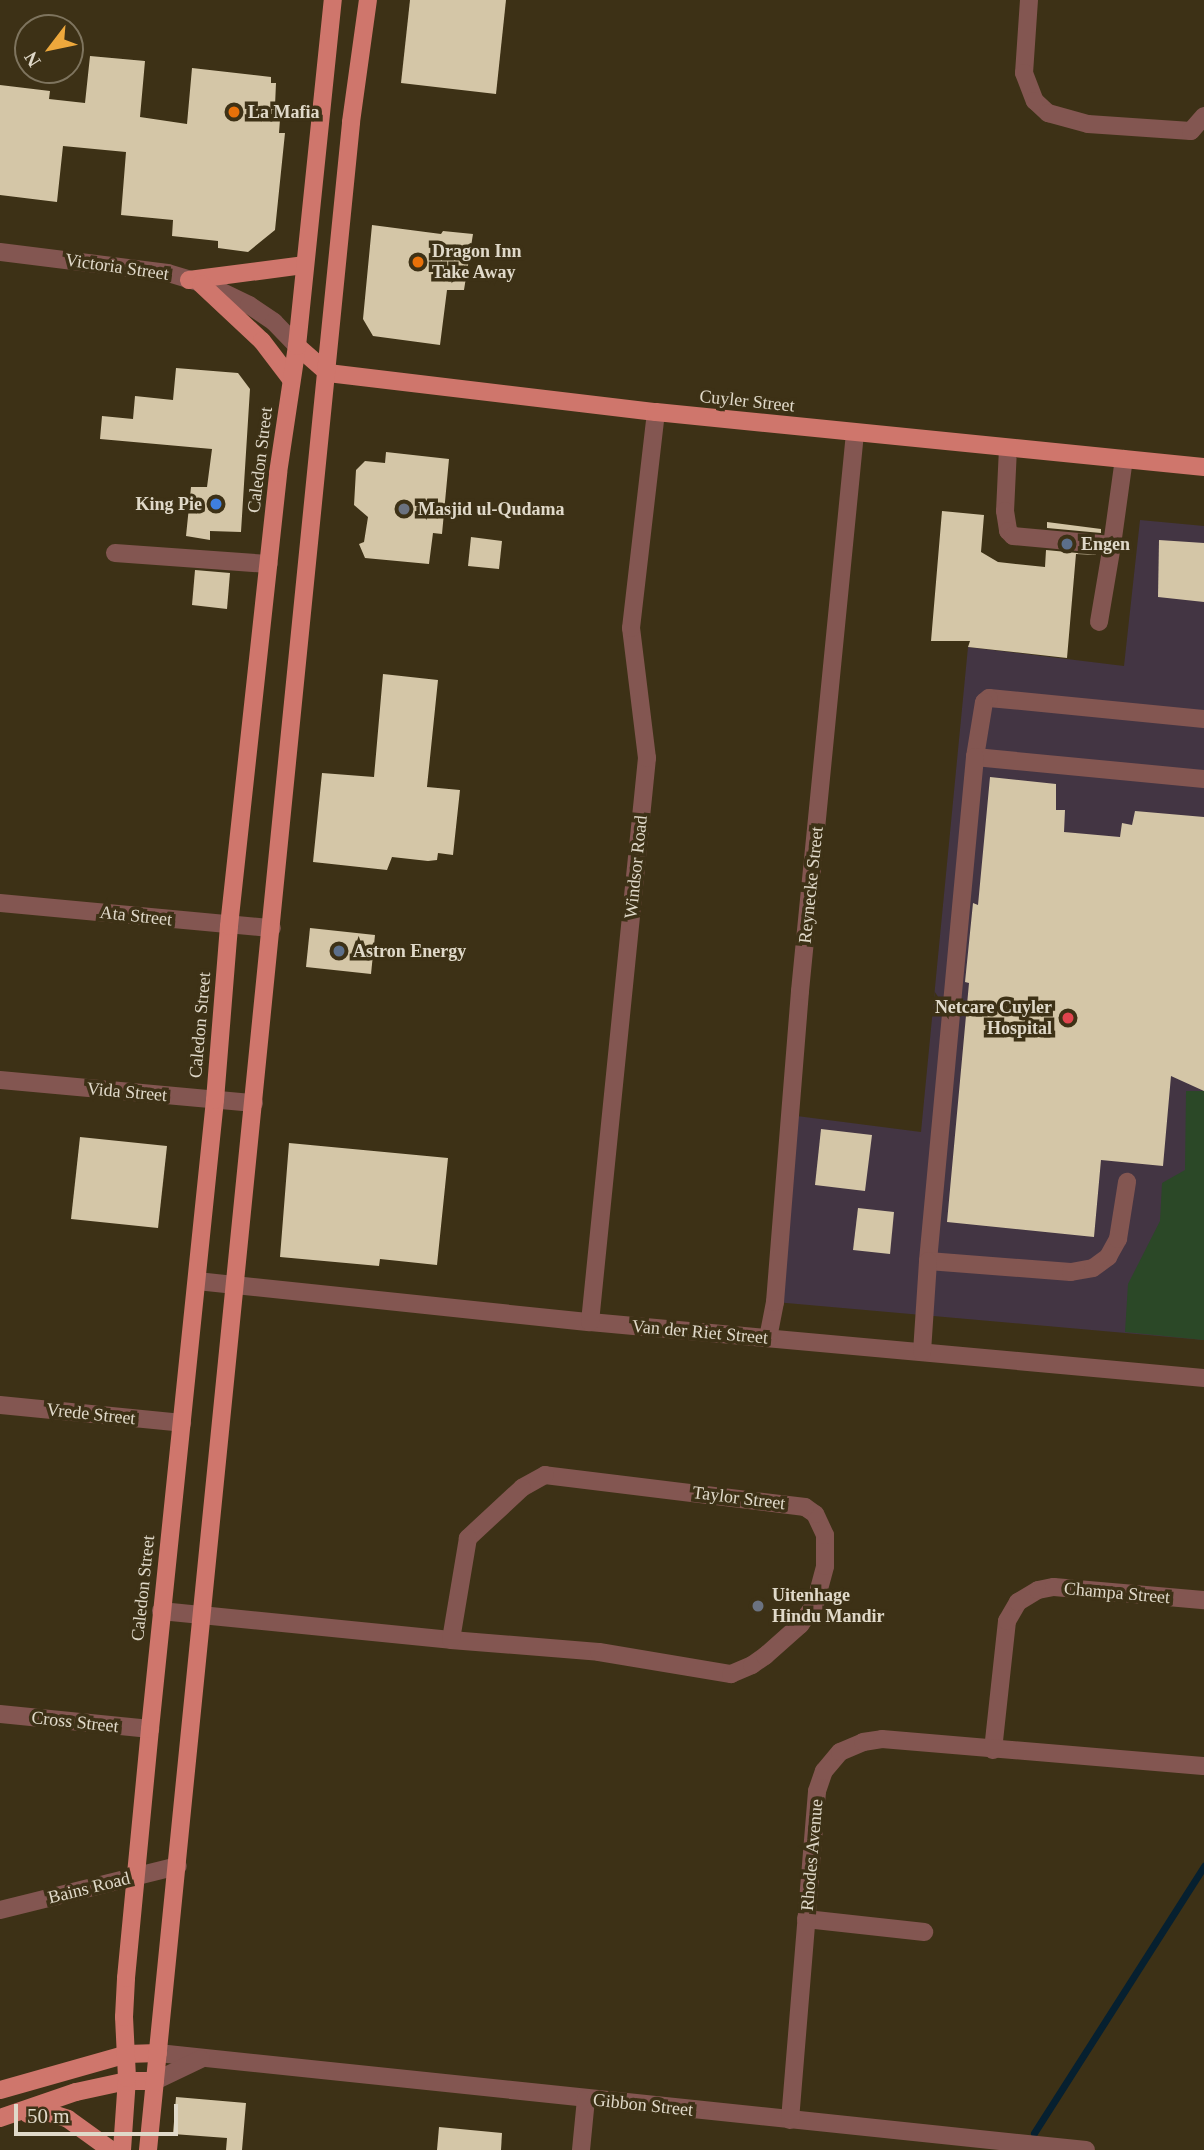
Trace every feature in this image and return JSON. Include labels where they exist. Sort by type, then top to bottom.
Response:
[{"type":"main road","name":"Caledon Street","points":[[122,2150],[127,2081],[124,2017],[150,1729],[215,1100],[229,926],[269,564],[297,346],[333,0]]},
{"type":"main road","points":[[148,2150],[328,373],[351,122],[368,0]]},
{"type":"main road","points":[[195,282],[305,265]]},
{"type":"main road","points":[[195,282],[262,341],[291,379]]},
{"type":"main road","points":[[297,346],[328,373]]},
{"type":"main road","name":"Cuyler Street","points":[[328,373],[656,412],[1204,467]]},
{"type":"main road","points":[[0,2090],[127,2054],[158,2053]]},
{"type":"main road","points":[[1,2118],[76,2092],[127,2081],[155,2081]]},
{"type":"main road","points":[[1,2118],[47,2112],[80,2126],[111,2150]]},
{"type":"street","points":[[1029,0],[1024,73],[1035,101],[1048,113],[1088,124],[1191,131],[1204,116]]},
{"type":"street","name":"Victoria Street","points":[[0,252],[149,268],[195,282],[262,313],[297,346]]},
{"type":"street","name":"Windsor Road","points":[[590,1322],[647,758],[631,628],[656,412]]},
{"type":"street","name":"Reynecke Street","points":[[768,1338],[775,1302],[795,1046],[855,433]]},
{"type":"street","points":[[1008,448],[1005,512],[1008,531],[1013,536],[1112,545]]},
{"type":"street","points":[[1099,622],[1124,459]]},
{"type":"street","points":[[115,553],[269,564]]},
{"type":"street","points":[[922,1352],[975,757],[984,702],[989,698],[1204,719]]},
{"type":"street","points":[[975,757],[1204,779]]},
{"type":"street","name":"Ata Street","points":[[0,903],[272,928]]},
{"type":"street","name":"Vida Street","points":[[0,1080],[254,1103]]},
{"type":"street","points":[[928,1261],[1071,1272],[1093,1268],[1108,1257],[1118,1239],[1127,1182]]},
{"type":"street","name":"Van der Riet Street","points":[[197,1281],[590,1322],[1204,1378]]},
{"type":"street","name":"Vrede Street","points":[[0,1405],[182,1423]]},
{"type":"street","name":"Taylor Street","points":[[162,1611],[451,1640],[599,1652],[731,1674],[765,1656],[800,1625],[815,1604],[824,1575],[825,1535],[815,1514],[805,1507],[545,1475],[522,1488],[468,1538],[451,1640]]},
{"type":"street","name":"Champa Street","points":[[993,1750],[1007,1621],[1018,1602],[1038,1590],[1054,1587],[1204,1600]]},
{"type":"street","name":"Cross Street","points":[[0,1714],[150,1729]]},
{"type":"street","name":"Rhodes Avenue","points":[[790,2120],[817,1791],[824,1771],[841,1752],[863,1742],[882,1739],[1203,1766]]},
{"type":"street","name":"Bains Road","points":[[0,1910],[178,1866]]},
{"type":"street","points":[[806,1919],[924,1932]]},
{"type":"street","name":"Gibbon Street","points":[[158,2053],[201,2060],[317,2067],[790,2120],[952,2143],[1086,2150]]},
{"type":"street","name":"Gibbon Street","points":[[155,2081],[201,2060]]},
{"type":"street","points":[[581,2150],[586,2099]]},
{"type":"shaded area","name":"Netcare Cuyler Hospital","points":[[1140,520],[1204,526],[1204,1340],[775,1302],[789,1115],[921,1132],[968,647],[1124,666]]},
{"type":"green space","points":[[1186,1091],[1204,1091],[1204,1340],[1125,1332],[1128,1284],[1160,1221],[1162,1183],[1185,1170]]},
{"type":"building","points":[[410,0],[506,0],[496,94],[401,83]]},
{"type":"building","points":[[90,56],[145,61],[140,117],[187,124],[192,68],[271,77],[271,83],[276,83],[275,106],[281,106],[279,133],[285,133],[275,230],[248,252],[218,248],[218,241],[172,236],[173,220],[121,215],[126,152],[63,146],[57,202],[0,195],[0,85],[50,91],[49,99],[85,103]]},
{"type":"building","name":"Dragon Inn Take Away","points":[[372,225],[441,234],[443,231],[473,234],[464,290],[447,290],[440,345],[373,336],[363,319]]},
{"type":"building","points":[[176,368],[238,373],[250,389],[241,532],[210,531],[210,540],[186,536],[191,487],[207,487],[212,449],[100,439],[102,416],[133,419],[135,396],[173,400]]},
{"type":"building","name":"Masjid ul-Qudama","points":[[386,452],[449,459],[442,534],[433,533],[429,564],[365,558],[359,544],[364,542],[368,517],[354,505],[356,470],[365,461],[385,463]]},
{"type":"building","points":[[942,511],[984,515],[981,552],[998,562],[1045,567],[1046,550],[1098,555],[1076,554],[1067,658],[968,647],[970,641],[931,641]]},
{"type":"building","points":[[1047,522],[1101,529],[1101,533],[1047,528]]},
{"type":"building","points":[[471,537],[502,541],[499,569],[468,566]]},
{"type":"building","points":[[1159,540],[1204,543],[1204,602],[1158,597]]},
{"type":"building","points":[[195,570],[230,573],[227,609],[192,605]]},
{"type":"building","points":[[383,674],[438,680],[427,787],[460,790],[453,855],[438,853],[437,860],[428,861],[392,857],[387,870],[313,862],[322,773],[374,777]]},
{"type":"building","points":[[990,777],[1056,784],[1056,810],[1065,810],[1064,832],[1120,837],[1122,823],[1132,825],[1135,811],[1204,817],[1204,1091],[1171,1076],[1163,1166],[1101,1160],[1094,1237],[947,1222],[969,983],[965,982],[973,903],[978,905]]},
{"type":"building","points":[[310,928],[375,935],[371,974],[306,967]]},
{"type":"building","points":[[821,1129],[872,1135],[865,1191],[815,1185]]},
{"type":"building","points":[[80,1137],[167,1146],[158,1228],[71,1219]]},
{"type":"building","points":[[289,1143],[448,1158],[437,1265],[380,1259],[379,1266],[280,1257]]},
{"type":"building","points":[[858,1208],[894,1212],[890,1254],[853,1250]]},
{"type":"building","points":[[176,2097],[246,2103],[242,2150],[226,2150],[227,2138],[173,2134]]},
{"type":"building","points":[[439,2127],[502,2133],[501,2150],[437,2150]]},
{"type":"waterway","points":[[1034,2133],[1204,1866]]},
{"type":"place","name":"La Mafia","points":[[234,112]]},
{"type":"place","name":"Dragon Inn Take Away","points":[[418,262]]},
{"type":"place","name":"King Pie","points":[[216,504]]},
{"type":"place","name":"Masjid ul-Qudama","points":[[404,509]]},
{"type":"place","name":"Engen","points":[[1067,544]]},
{"type":"place","name":"Astron Energy","points":[[339,951]]},
{"type":"place","name":"Netcare Cuyler Hospital","points":[[1068,1018]]},
{"type":"place","name":"Uitenhage Hindu Mandir","points":[[758,1606]]}]
